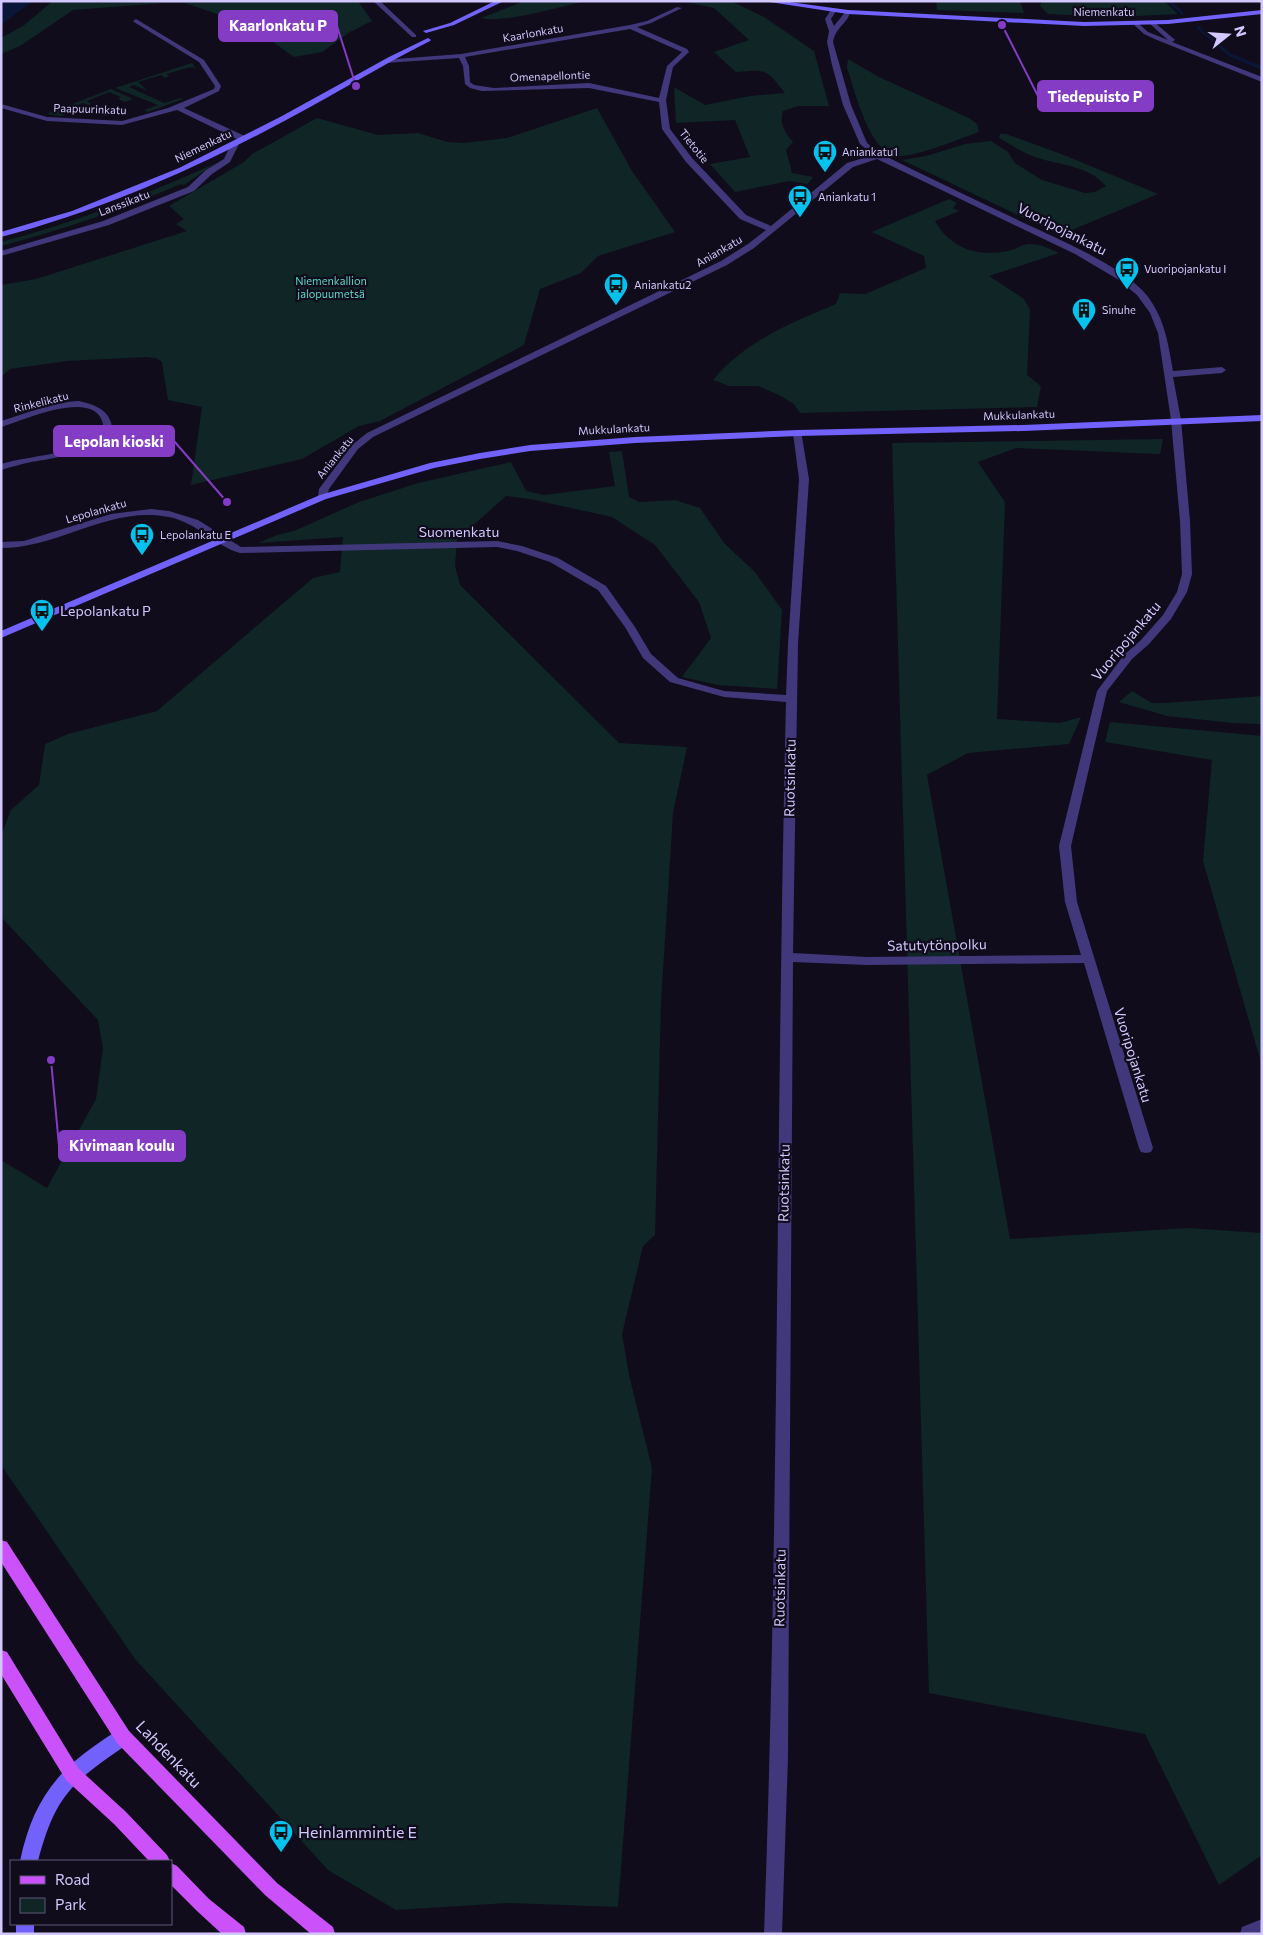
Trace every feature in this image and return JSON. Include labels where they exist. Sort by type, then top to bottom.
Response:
[{"type":"main road","name":"Lahdenkatu","points":[[1,1547],[123,1737],[271,1889],[326,1934]]},
{"type":"main road","points":[[1,1658],[72,1774],[120,1818],[160,1860]]},
{"type":"main road","points":[[172,1873],[203,1905],[237,1934]]},
{"type":"street","points":[[376,1],[415,37],[428,40],[437,37],[452,24]]},
{"type":"street","points":[[424,32],[452,24],[501,1]]},
{"type":"street","name":"Niemenkatu","points":[[766,1],[833,11],[1084,24],[1152,23],[1262,12]]},
{"type":"street","name":"Kaarlonkatu","points":[[386,61],[460,56],[631,27],[649,22],[679,8]]},
{"type":"street","points":[[833,11],[828,19],[832,31],[830,42],[847,105],[864,144],[878,156]]},
{"type":"street","points":[[832,31],[848,12]]},
{"type":"street","name":"Paapuurinkatu","points":[[1,106],[47,119],[122,123],[133,122],[177,107],[217,90],[218,86],[202,61],[136,21]]},
{"type":"street","points":[[1152,23],[1183,49]]},
{"type":"street","points":[[1136,24],[1146,33],[1262,80]]},
{"type":"street","points":[[403,27],[436,33],[437,37]]},
{"type":"street","name":"Tietotie","points":[[631,27],[682,48],[686,52],[670,66],[662,100],[666,129],[685,156],[743,218],[771,229]]},
{"type":"street","name":"Niemenkatu","points":[[403,51],[415,37],[424,32]]},
{"type":"street","name":"Niemenkatu","points":[[1,235],[136,190],[235,144],[403,51],[428,40]]},
{"type":"street","name":"Omenapellontie","points":[[460,56],[466,66],[467,83],[472,87],[482,89],[598,86],[638,98],[662,100]]},
{"type":"street","points":[[177,107],[244,139]]},
{"type":"street","name":"Lanssikatu","points":[[1,254],[106,223],[191,188],[209,172],[227,160],[235,144]]},
{"type":"street","name":"Aniankatu","points":[[322,496],[324,489],[355,447],[370,435],[722,264],[751,246],[850,165],[878,156]]},
{"type":"street","name":"Vuoripojankatu","points":[[878,156],[1069,248],[1122,278],[1140,293],[1154,313],[1162,333],[1176,420],[1187,574],[1182,592],[1168,617],[1128,657],[1102,691],[1086,749],[1065,846],[1071,902],[1146,1148]]},
{"type":"street","points":[[1170,374],[1191,374],[1222,370]]},
{"type":"street","name":"Rinkelikatu","points":[[1,424],[42,411],[79,404],[90,406],[100,412],[107,419],[108,428],[100,440],[85,446],[1,467]]},
{"type":"street","name":"Mukkulankatu","points":[[1,635],[322,496],[433,465],[530,448],[591,443],[798,433],[1023,428],[1176,420],[1262,418]]},
{"type":"street","name":"Ruotsinkatu","points":[[773,1934],[779,1757],[786,957],[793,644],[804,479],[798,433]]},
{"type":"street","name":"Lepolankatu","points":[[1,545],[24,544],[109,518],[151,512],[192,521],[221,540]]},
{"type":"street","name":"Suomenkatu","points":[[221,540],[240,550],[475,544],[497,544],[519,548],[554,560],[602,588],[630,627],[647,656],[674,680],[724,694],[792,699]]},
{"type":"street","name":"Satutytönpolku","points":[[786,957],[867,961],[1088,959]]},
{"type":"street","points":[[29,1860],[36,1832],[50,1801],[72,1774],[123,1737]]},
{"type":"street","points":[[1249,1934],[1262,1928]]},
{"type":"green space","points":[[53,1],[358,1],[372,21],[350,32],[322,52],[294,57],[249,25],[185,3],[73,10],[20,46],[1,54],[1,38],[23,26]]},
{"type":"green space","points":[[525,1],[587,1],[518,17],[503,19],[481,18]]},
{"type":"green space","points":[[682,1],[733,2],[764,17],[814,51],[829,106],[798,106],[783,111],[782,116],[782,124],[793,142],[786,150],[792,173],[813,177],[808,184],[789,181],[735,192],[710,164],[750,157],[735,120],[676,123],[674,87],[705,105],[750,96],[785,93],[774,79],[765,72],[736,72],[714,52],[749,40],[714,8]]},
{"type":"green space","points":[[936,1],[1020,1],[1024,13],[937,10]]},
{"type":"green space","points":[[1042,1],[1164,1],[1178,14],[1117,17],[1048,14],[1040,6]]},
{"type":"green space","points":[[848,59],[879,77],[969,118],[977,124],[979,132],[916,154],[899,156],[888,153],[871,134],[865,120],[847,68]]},
{"type":"green space","points":[[192,63],[196,68],[190,67],[166,74],[169,76],[165,78],[161,75],[138,82],[148,91],[134,85],[129,87],[164,103],[180,98],[183,99],[148,112],[144,110],[158,105],[115,88]]},
{"type":"green space","points":[[111,89],[133,99],[125,102],[118,99],[121,97],[109,92],[87,101],[91,104],[89,105],[83,103],[61,112],[65,114],[62,116],[47,114]]},
{"type":"green space","name":"Niemenkallion jalopuumetsä","points":[[597,108],[632,171],[675,232],[598,256],[581,273],[540,289],[524,345],[380,421],[359,426],[302,459],[191,485],[202,407],[168,400],[162,362],[156,358],[67,361],[10,369],[1,377],[1,285],[36,279],[187,231],[176,224],[184,219],[169,206],[244,162],[252,154],[317,118],[378,135],[418,133],[448,142],[464,143],[507,138]]},
{"type":"green space","points":[[1000,134],[1006,134],[1064,155],[1158,194],[1060,235],[902,160],[926,156],[965,144],[991,141],[1008,152],[1015,163],[1042,180],[1085,193],[1095,192],[1106,186],[1089,173],[1080,169],[1040,159],[1026,153],[999,138]]},
{"type":"green space","points":[[216,163],[184,185],[181,184],[70,226],[1,246],[1,242],[56,226],[110,207]]},
{"type":"green space","points":[[949,199],[957,203],[953,208],[959,211],[935,221],[941,231],[966,249],[975,252],[997,253],[1033,244],[1059,253],[989,276],[1024,299],[1030,310],[1027,375],[1041,386],[1037,407],[800,413],[794,404],[758,386],[729,386],[713,380],[739,354],[770,334],[836,304],[840,293],[865,294],[926,268],[924,256],[872,232]]},
{"type":"green space","points":[[1163,439],[1160,454],[1016,448],[978,462],[1005,502],[997,719],[1060,723],[1081,717],[1069,744],[968,753],[927,775],[1010,1239],[1187,1228],[1262,1233],[1262,1855],[1219,1885],[1145,1734],[929,1693],[892,443]]},
{"type":"green space","points":[[622,451],[629,497],[639,502],[675,500],[700,508],[724,543],[755,572],[782,610],[777,689],[718,685],[682,677],[711,638],[699,602],[655,545],[612,517],[530,499],[506,496],[457,540],[455,566],[460,585],[619,743],[687,747],[673,813],[661,1002],[655,1235],[643,1246],[622,1334],[629,1375],[652,1468],[618,1907],[508,1903],[396,1910],[328,1870],[135,1659],[1,1465],[1,1160],[47,1188],[96,1099],[103,1048],[98,1020],[1,917],[1,835],[11,810],[39,785],[45,744],[68,734],[157,711],[313,578],[340,572],[343,537],[258,543],[277,535],[294,531],[359,502],[418,483],[511,462],[526,491],[544,495],[615,486],[609,452]]},
{"type":"green space","points":[[1132,691],[1152,703],[1262,696],[1262,724],[1167,716],[1119,702]]},
{"type":"green space","points":[[1110,722],[1262,736],[1262,1066],[1203,861],[1212,760],[1105,742]]},
{"type":"water","points":[[1,1],[33,1],[1,25]]},
{"type":"waterway","points":[[1169,1],[1182,13]]},
{"type":"waterway","points":[[1198,27],[1230,55],[1262,68]]},
{"type":"place","name":"Tiedepuisto P","points":[[1002,25]]},
{"type":"place","name":"Kaarlonkatu P","points":[[356,86]]},
{"type":"place","name":"Aniankatu1","points":[[825,173]]},
{"type":"place","name":"Aniankatu 1","points":[[800,218]]},
{"type":"place","name":"Vuoripojankatu I","points":[[1127,290]]},
{"type":"place","name":"Aniankatu2","points":[[616,306]]},
{"type":"place","name":"Sinuhe","points":[[1084,331]]},
{"type":"place","name":"Lepolan kioski","points":[[227,502]]},
{"type":"place","name":"Lepolankatu E","points":[[142,556]]},
{"type":"place","name":"Lepolankatu P","points":[[42,632]]},
{"type":"place","name":"Kivimaan koulu","points":[[51,1060]]},
{"type":"place","name":"Heinlammintie E","points":[[281,1853]]}]
